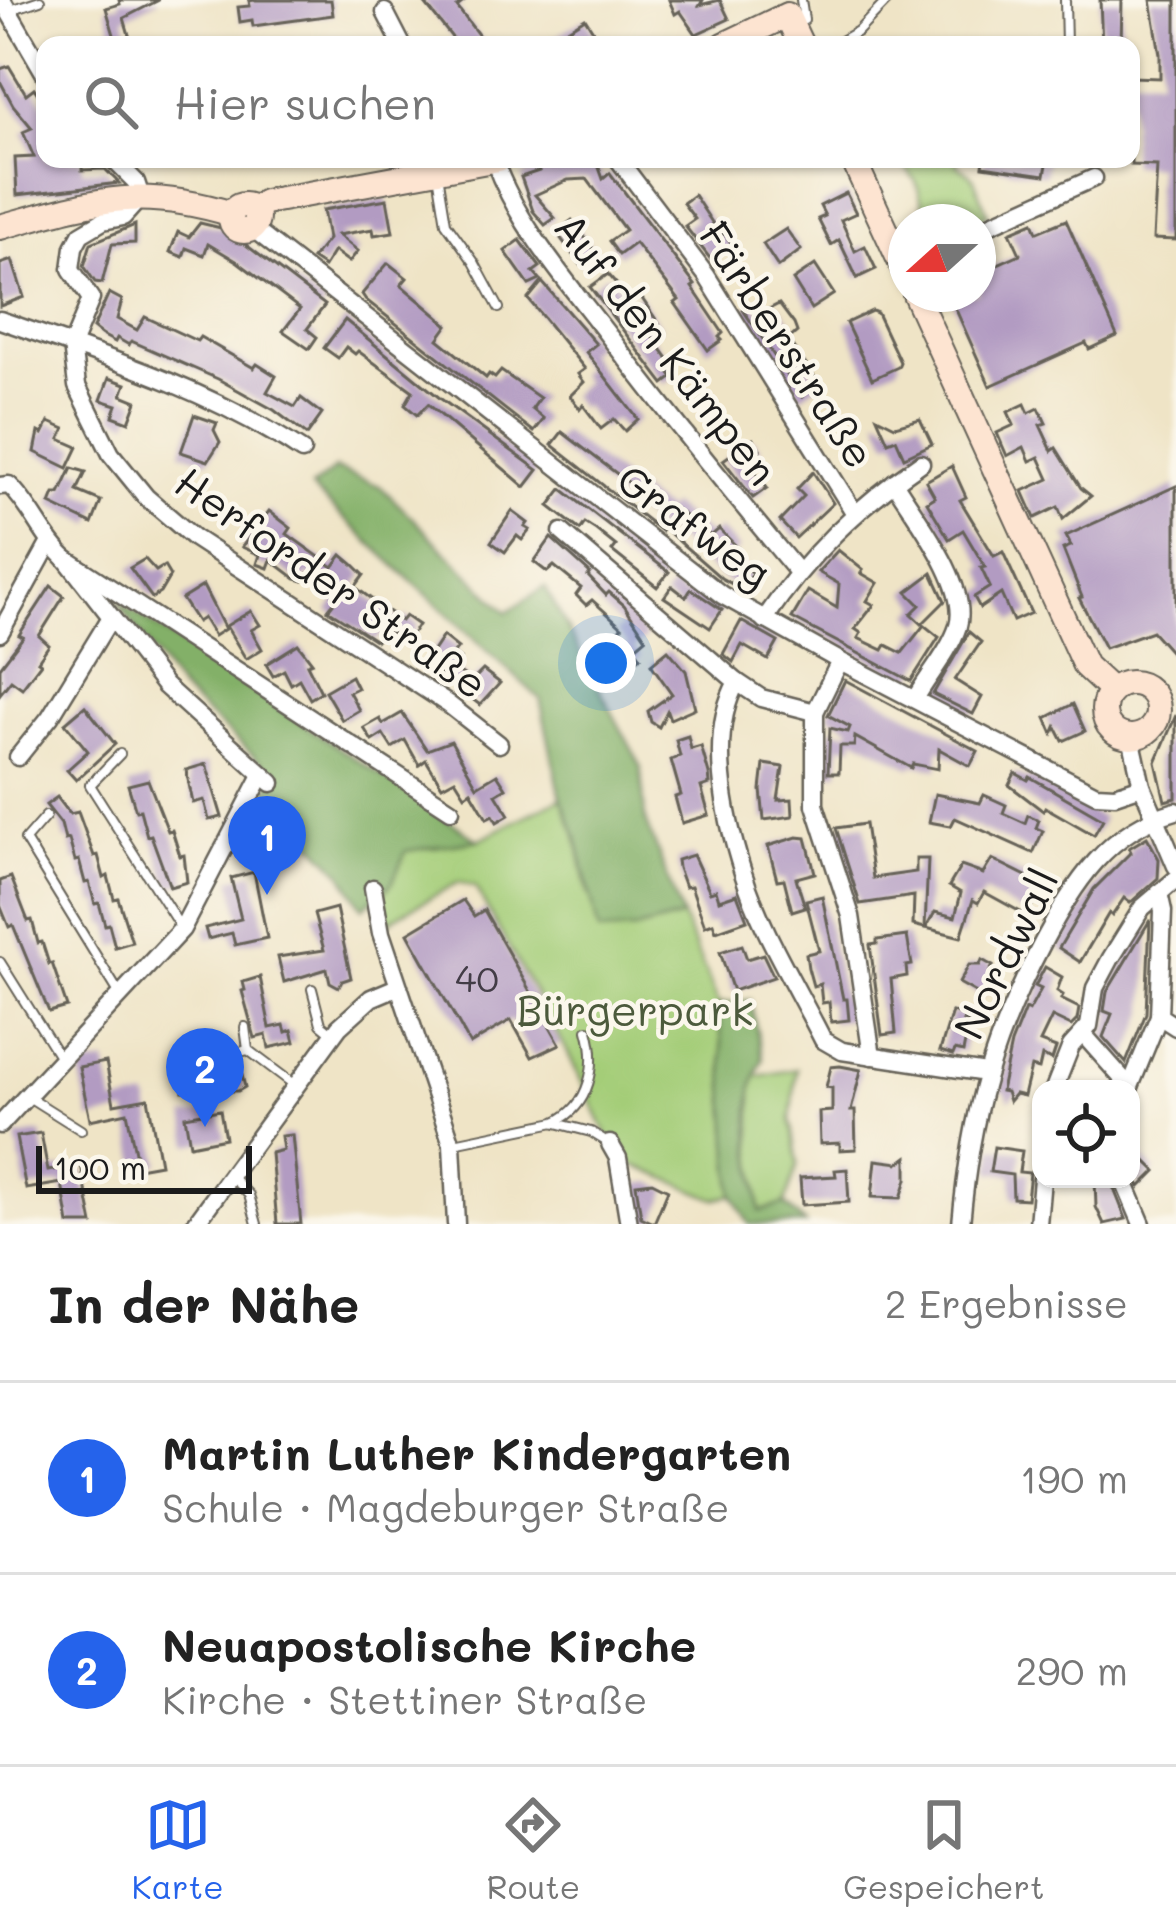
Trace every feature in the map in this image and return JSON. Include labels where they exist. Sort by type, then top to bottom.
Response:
[{"type":"street","points":[[5,5],[36,58]]},
{"type":"street","points":[[385,12],[397,36]]},
{"type":"street","points":[[746,36],[795,16]]},
{"type":"street","points":[[122,168],[136,182],[141,197]]},
{"type":"street","points":[[0,227],[72,207],[141,197],[185,200],[246,217],[265,202],[426,168]]},
{"type":"street","name":"Auf den Kämpen","points":[[499,168],[519,214],[554,266],[710,468],[797,571]]},
{"type":"street","name":"Färberstraße","points":[[625,168],[710,282],[854,512]]},
{"type":"street","points":[[857,168],[888,233]]},
{"type":"street","points":[[996,222],[1094,178]]},
{"type":"street","points":[[72,345],[91,299],[71,269],[74,248],[81,235],[103,221],[123,217],[141,197]]},
{"type":"street","name":"Grafweg","points":[[246,217],[266,242],[722,595],[840,662],[1096,794],[1115,795],[1142,786]]},
{"type":"street","points":[[923,312],[1085,666],[1112,691]]},
{"type":"street","points":[[0,320],[195,392],[302,451]]},
{"type":"street","name":"Herforder Straße","points":[[72,345],[83,401],[111,454],[146,497],[194,538],[448,704],[499,744]]},
{"type":"street","points":[[764,620],[797,571],[854,512],[921,463]]},
{"type":"street","name":"Färberstraße","points":[[894,482],[947,570],[960,610],[958,627],[914,699]]},
{"type":"street","points":[[0,486],[9,485],[29,504],[50,544],[165,686],[267,779],[182,929],[2,1117]]},
{"type":"street","points":[[562,532],[737,682],[760,698],[814,712]]},
{"type":"street","points":[[0,633],[50,544]]},
{"type":"street","points":[[66,559],[452,810]]},
{"type":"street","points":[[18,758],[50,717],[111,617]]},
{"type":"street","points":[[840,662],[814,712],[815,805],[851,916],[872,1056]]},
{"type":"street","points":[[737,682],[721,736],[743,873],[824,1040],[842,1051],[986,1073]]},
{"type":"street","points":[[1131,737],[1153,727],[1165,693],[1127,683],[1112,691],[1105,707],[1108,724],[1131,737],[1142,786],[1176,866]]},
{"type":"street","name":"Nordwall","points":[[962,1224],[969,1146],[1003,1020],[1071,890],[1094,859],[1126,832],[1176,811]]},
{"type":"street","points":[[1058,1080],[1071,1046],[1089,1026],[1095,988],[1111,958],[1142,908],[1176,879]]},
{"type":"street","points":[[373,888],[381,933],[452,1144],[456,1224]]},
{"type":"street","points":[[1133,1080],[1159,1016],[1160,893]]},
{"type":"street","points":[[195,1224],[334,1034],[371,998],[398,987]]},
{"type":"street","points":[[1159,1016],[1176,1027]]},
{"type":"street","points":[[1083,1034],[1123,1080]]},
{"type":"street","points":[[610,1144],[618,1158],[629,1224]]},
{"type":"street","points":[[1038,1224],[1041,1188]]},
{"type":"street","points":[[1126,1188],[1138,1222]]},
{"type":"lane","points":[[5,5],[40,0]]},
{"type":"lane","points":[[850,36],[884,0]]},
{"type":"lane","points":[[1065,0],[1066,36]]},
{"type":"lane","points":[[436,168],[446,223],[499,308]]},
{"type":"lane","points":[[120,754],[91,785],[182,929]]},
{"type":"lane","points":[[46,816],[25,840],[120,994]]},
{"type":"lane","points":[[0,962],[60,1057]]},
{"type":"lane","points":[[312,989],[321,1024],[334,1034]]},
{"type":"lane","points":[[245,1027],[248,1050],[297,1087]]},
{"type":"lane","points":[[452,1144],[491,1132],[555,1123],[570,1115],[585,1095],[594,1052],[588,1030]]},
{"type":"lane","points":[[218,1057],[248,1050]]},
{"type":"lane","points":[[26,1095],[81,1130]]},
{"type":"lane","points":[[555,1123],[591,1132],[610,1144]]},
{"type":"lane","points":[[230,1176],[249,1196],[257,1224]]},
{"type":"green space","points":[[906,168],[962,168],[973,177],[984,204],[923,204]]},
{"type":"green space","points":[[335,469],[380,486],[507,612],[545,587],[641,766],[645,818],[682,917],[634,930],[599,932],[576,835],[561,798],[540,699],[311,488]]},
{"type":"green space","points":[[116,600],[478,840],[406,851],[392,883],[363,908],[341,872],[265,795],[274,774],[179,689]]},
{"type":"green space","name":"Bürgerpark","points":[[561,798],[576,835],[588,894],[634,930],[682,917],[719,1004],[733,1195],[715,1199],[618,1158],[568,1053],[475,887],[459,882],[394,918],[381,933],[376,901],[392,883],[406,851],[478,840]]},
{"type":"green space","points":[[750,1000],[763,1059],[750,1113],[760,1211],[785,1204],[805,1224],[749,1224],[733,1195],[719,1004]]},
{"type":"green space","points":[[797,1069],[791,1119],[798,1164],[785,1204],[760,1212],[752,1146],[752,1077]]},
{"type":"building","points":[[119,0],[159,0],[124,18],[129,36],[114,36],[106,8],[120,4]]},
{"type":"building","points":[[331,0],[333,15],[253,26],[252,20],[240,22],[238,7],[250,6],[249,1]]},
{"type":"building","points":[[422,0],[466,0],[457,7],[479,36],[451,36]]},
{"type":"building","points":[[669,0],[703,0],[700,5],[720,0],[729,19],[696,34],[680,11],[675,14]]},
{"type":"building","points":[[1100,0],[1122,0],[1121,36],[1102,36]]},
{"type":"building","points":[[1151,0],[1176,0],[1176,240],[1153,239],[1157,166],[1140,165],[1140,77],[1160,78]]},
{"type":"building","points":[[585,18],[596,36],[556,36]]},
{"type":"building","points":[[9,66],[26,94],[36,91],[36,168],[105,169],[119,183],[17,195],[15,158],[34,157],[23,132],[32,128],[13,105],[0,81],[0,69]]},
{"type":"building","points":[[599,168],[603,179],[610,173],[695,285],[723,333],[722,340],[708,350],[675,303],[679,300],[635,243],[619,255],[609,241],[625,230],[587,179],[568,180],[535,195],[555,218],[545,225],[533,211],[521,177],[539,171]]},
{"type":"building","points":[[997,168],[1046,168],[1045,175]]},
{"type":"building","points":[[846,193],[856,213],[841,220],[855,251],[865,246],[876,269],[857,278],[839,240],[831,245],[818,219],[825,216],[820,206]]},
{"type":"building","points":[[694,195],[721,236],[724,233],[733,245],[712,261],[685,226],[695,219],[683,203]]},
{"type":"building","points":[[387,199],[393,232],[374,235],[373,229],[338,235],[358,251],[349,262],[334,251],[324,267],[312,259],[328,239],[323,210]]},
{"type":"building","points":[[572,220],[597,254],[581,265],[556,232]]},
{"type":"building","points":[[1066,220],[1117,336],[1089,349],[1086,343],[990,386],[957,312],[996,312],[996,265],[1020,254],[1010,232],[1033,222],[1037,232]]},
{"type":"building","points":[[200,223],[225,229],[325,305],[307,329],[317,337],[309,349],[283,331],[300,309],[238,262],[208,244],[204,255],[186,248],[183,257],[170,252],[178,232],[189,237]]},
{"type":"building","points":[[135,225],[135,243],[112,244],[102,283],[95,282],[84,266],[91,243]]},
{"type":"building","points":[[786,229],[801,250],[778,267],[763,244]]},
{"type":"building","points":[[520,240],[540,267],[533,272],[540,280],[529,285],[505,251]]},
{"type":"building","points":[[12,260],[24,297],[0,306],[0,264]]},
{"type":"building","points":[[388,263],[407,278],[401,285],[448,325],[438,339],[486,378],[489,374],[495,378],[501,371],[540,398],[532,409],[544,419],[534,432],[366,300],[362,294]]},
{"type":"building","points":[[815,265],[834,294],[811,309],[793,280]]},
{"type":"building","points":[[608,274],[631,301],[639,294],[661,327],[651,335],[675,368],[664,384],[590,287]]},
{"type":"building","points":[[542,282],[596,344],[586,352],[638,419],[625,431],[614,419],[601,429],[570,396],[584,382],[578,374],[585,369],[528,299]]},
{"type":"building","points":[[109,293],[122,300],[117,319],[137,330],[145,317],[197,341],[200,337],[276,376],[267,392],[295,407],[301,398],[322,414],[307,435],[218,379],[131,341],[129,345],[102,335],[93,328]]},
{"type":"building","points":[[754,303],[761,313],[779,304],[794,324],[797,332],[788,340],[819,383],[802,397],[743,310]]},
{"type":"building","points":[[872,311],[900,362],[872,379],[846,323]]},
{"type":"building","points":[[345,320],[538,470],[525,487],[428,404],[417,415],[405,405],[413,391],[358,351],[355,354],[346,347],[338,358],[324,348]]},
{"type":"building","points":[[109,378],[126,384],[122,395],[137,401],[129,422],[113,416],[117,405],[101,400]]},
{"type":"building","points":[[1025,404],[1029,413],[1039,408],[1046,423],[1040,425],[1052,451],[1056,448],[1091,496],[1063,519],[1058,507],[1035,518],[1023,491],[1049,479],[1039,457],[1030,461],[1024,447],[1007,456],[997,433],[1014,425],[1008,412]]},
{"type":"building","points":[[194,415],[217,423],[214,430],[220,442],[208,461],[181,452]]},
{"type":"building","points":[[877,417],[895,426],[920,419],[932,444],[904,457],[896,439],[888,442]]},
{"type":"building","points":[[49,422],[65,429],[60,439],[78,447],[68,468],[35,452],[39,432],[43,434]]},
{"type":"building","points":[[562,432],[658,505],[667,510],[671,505],[711,536],[719,529],[739,549],[727,559],[753,573],[743,590],[721,578],[664,528],[661,531],[552,445]]},
{"type":"building","points":[[753,439],[760,449],[749,463],[767,488],[753,498],[723,460]]},
{"type":"building","points":[[952,466],[966,497],[960,500],[994,556],[1003,552],[1031,613],[1013,621],[1001,594],[980,608],[974,597],[990,587],[981,568],[985,567],[963,530],[949,539],[927,502],[935,497],[926,481]]},
{"type":"building","points":[[72,468],[86,472],[77,491],[101,501],[92,524],[50,504]]},
{"type":"building","points":[[813,472],[833,503],[796,538],[780,521],[804,496],[797,489]]},
{"type":"building","points":[[1176,486],[1176,658],[1152,631],[1105,648],[1079,598],[1063,549],[1071,546],[1066,536]]},
{"type":"building","points":[[562,489],[669,572],[657,587],[612,551],[616,546],[596,530],[585,523],[580,530],[549,506]]},
{"type":"building","points":[[269,511],[291,528],[287,534],[333,567],[342,555],[364,575],[355,587],[401,621],[405,616],[418,625],[406,644],[386,628],[376,641],[328,610],[343,591],[328,592],[308,574],[303,581],[296,579],[271,560],[268,568],[257,564],[260,555],[242,547]]},
{"type":"building","points":[[512,511],[530,530],[522,540],[517,536],[505,552],[491,542]]},
{"type":"building","points":[[551,538],[590,573],[606,595],[609,592],[624,605],[646,638],[634,648],[641,657],[621,673],[610,660],[628,646],[616,632],[622,627],[592,600],[586,605],[576,595],[581,588],[554,566],[547,572],[534,562]]},
{"type":"building","points":[[838,550],[878,583],[867,601],[874,605],[855,629],[861,633],[858,638],[902,653],[924,625],[939,637],[911,681],[792,618],[808,591],[837,608],[839,584],[818,572]]},
{"type":"building","points":[[145,559],[156,571],[164,566],[170,576],[152,598],[130,568]]},
{"type":"building","points":[[932,573],[945,601],[922,624],[911,614],[920,605],[907,592]]},
{"type":"building","points":[[51,586],[64,596],[39,636],[49,645],[41,663],[22,688],[11,680],[0,694],[0,667]]},
{"type":"building","points":[[203,586],[225,629],[214,636],[203,618],[197,622],[182,599]]},
{"type":"building","points":[[672,586],[686,597],[691,589],[722,610],[710,628],[664,597]]},
{"type":"building","points":[[251,611],[260,625],[251,630],[262,649],[246,659],[226,626]]},
{"type":"building","points":[[741,621],[778,642],[768,660],[742,645],[733,662],[723,654]]},
{"type":"building","points":[[969,632],[981,642],[955,680],[982,697],[973,714],[933,694]]},
{"type":"building","points":[[443,636],[458,648],[453,654],[460,659],[454,668],[472,681],[483,670],[500,683],[480,705],[425,663]]},
{"type":"building","points":[[298,644],[312,662],[307,664],[321,692],[310,699],[299,679],[291,684],[284,670],[273,676],[266,664]]},
{"type":"building","points":[[668,650],[686,671],[695,708],[670,719],[667,711],[659,727],[651,722],[648,711],[672,694],[651,664]]},
{"type":"building","points":[[351,676],[357,688],[349,692],[359,710],[342,720],[325,691]]},
{"type":"building","points":[[845,680],[978,751],[970,766],[939,749],[938,769],[913,764],[911,768],[855,737],[854,746],[840,746],[839,773],[828,773],[830,728],[848,732],[850,727],[828,715]]},
{"type":"building","points":[[1073,704],[1085,731],[1063,741],[1056,727],[1053,734],[1046,718]]},
{"type":"building","points":[[85,706],[115,744],[76,780],[67,770],[88,751],[65,723]]},
{"type":"building","points":[[402,713],[427,750],[451,741],[477,786],[497,774],[506,788],[496,794],[509,815],[497,822],[493,815],[487,818],[471,791],[465,795],[455,779],[442,786],[426,760],[419,765],[405,740],[392,748],[383,734],[372,741],[364,728]]},
{"type":"building","points":[[1176,715],[1176,798],[1165,801],[1156,762]]},
{"type":"building","points":[[688,736],[691,749],[701,746],[709,774],[710,784],[701,787],[709,815],[682,823],[675,797],[681,795],[671,760],[680,756],[676,740]]},
{"type":"building","points":[[206,764],[222,817],[209,820],[204,800],[193,803],[186,770]]},
{"type":"building","points":[[764,764],[783,767],[778,800],[792,799],[793,816],[764,820]]},
{"type":"building","points":[[1015,773],[1103,819],[1094,835],[1045,807],[1043,811],[1009,785]]},
{"type":"building","points":[[148,780],[180,856],[184,855],[187,882],[170,887],[128,785]]},
{"type":"building","points":[[935,794],[980,803],[984,795],[1006,805],[1003,813],[1025,823],[1028,815],[1039,820],[1036,828],[1043,831],[1033,853],[955,818],[951,826],[929,822]]},
{"type":"building","points":[[57,797],[70,814],[78,812],[104,878],[108,876],[114,899],[118,898],[132,942],[115,947],[69,839],[65,840],[61,824],[46,805]]},
{"type":"building","points":[[865,824],[873,878],[916,872],[916,859],[928,859],[925,928],[913,925],[914,896],[860,904],[836,828]]},
{"type":"building","points":[[1147,837],[1159,859],[1158,878],[1130,903],[1124,898],[1112,916],[1109,913],[1080,962],[1059,948],[1094,889],[1131,852],[1129,848]]},
{"type":"building","points":[[806,838],[815,873],[796,878],[805,907],[792,911],[768,846]]},
{"type":"building","points":[[693,855],[710,892],[716,890],[719,900],[737,894],[747,920],[716,931],[713,923],[705,926],[691,886],[685,887],[678,868],[677,860]]},
{"type":"building","points":[[992,859],[1044,885],[1026,915],[984,892],[978,903],[973,900],[961,937],[926,928],[935,912],[955,917],[961,893],[949,886],[961,866],[983,874]]},
{"type":"building","points":[[254,872],[267,938],[235,945],[232,933],[208,939],[205,928],[241,919],[231,878]]},
{"type":"building","points":[[11,877],[38,943],[42,942],[52,963],[67,1007],[49,1012],[13,925],[9,927],[0,905],[0,881]]},
{"type":"building","points":[[822,896],[849,1020],[831,1022],[829,1002],[822,1003],[820,984],[813,986],[808,968],[806,954],[819,951],[806,900]]},
{"type":"building","points":[[463,900],[474,916],[484,910],[560,1044],[532,1057],[511,1020],[470,1044],[408,933]]},
{"type":"building","points":[[336,908],[351,978],[339,987],[330,982],[327,969],[284,982],[278,957],[324,950],[314,914]]},
{"type":"building","points":[[1150,920],[1146,1013],[1126,1063],[1103,1037],[1112,1014],[1104,1011],[1107,992]]},
{"type":"building","points":[[907,936],[912,965],[906,966],[907,976],[891,979],[896,1033],[882,1035],[870,945]]},
{"type":"building","points":[[742,945],[747,959],[763,954],[774,977],[733,991],[720,952]]},
{"type":"building","points":[[982,960],[996,974],[984,997],[959,983],[969,965],[980,965]]},
{"type":"building","points":[[1045,967],[1062,977],[1057,991],[1061,999],[1079,1008],[1077,1020],[1071,1026],[1052,1017],[1040,1042],[1056,1048],[1052,1060],[1042,1056],[1039,1069],[1031,1067],[1024,1096],[1015,1094],[1009,1101],[1001,1091],[1011,1044],[1025,1009],[1029,1011],[1041,989],[1035,986]]},
{"type":"building","points":[[260,977],[270,1028],[284,1025],[286,1032],[292,1030],[295,1042],[269,1048],[266,1035],[255,1038],[242,991],[243,982]]},
{"type":"building","points":[[952,1012],[965,1016],[963,1021],[969,1023],[963,1052],[955,1050],[953,1055],[940,1051]]},
{"type":"building","points":[[106,1062],[114,1104],[148,1098],[160,1164],[138,1168],[127,1112],[90,1120],[79,1067]]},
{"type":"building","points":[[240,1067],[245,1087],[238,1091],[183,1091],[185,1069],[204,1071],[203,1076]]},
{"type":"building","points":[[831,1067],[861,1070],[851,1111],[855,1111],[856,1149],[840,1150],[840,1143],[820,1144],[819,1112],[832,1111],[832,1088],[826,1087]]},
{"type":"building","points":[[220,1110],[225,1138],[190,1145],[185,1116]]},
{"type":"building","points":[[1140,1115],[1143,1158],[1156,1171],[1140,1187]]},
{"type":"building","points":[[41,1133],[48,1171],[81,1165],[93,1224],[69,1224],[62,1183],[26,1189],[16,1137]]},
{"type":"building","points":[[292,1135],[301,1224],[277,1224],[271,1153],[283,1150],[281,1136]]},
{"type":"building","points":[[994,1147],[1022,1151],[1019,1172],[1030,1173],[1027,1199],[1013,1198],[1012,1175],[990,1172]]},
{"type":"building","points":[[907,1157],[901,1198],[872,1197],[876,1160],[899,1163]]},
{"type":"building","points":[[847,1169],[849,1202],[802,1205],[800,1178],[836,1176],[835,1170]]},
{"type":"building","points":[[652,1182],[668,1190],[654,1223],[641,1217],[636,1184]]},
{"type":"building","points":[[1095,1188],[1114,1188],[1126,1219],[1104,1224],[1096,1207]]},
{"type":"place","name":"Martin Luther Kindergarten","points":[[267,895]]},
{"type":"place","name":"Neuapostolische Kirche","points":[[205,1127]]}]
